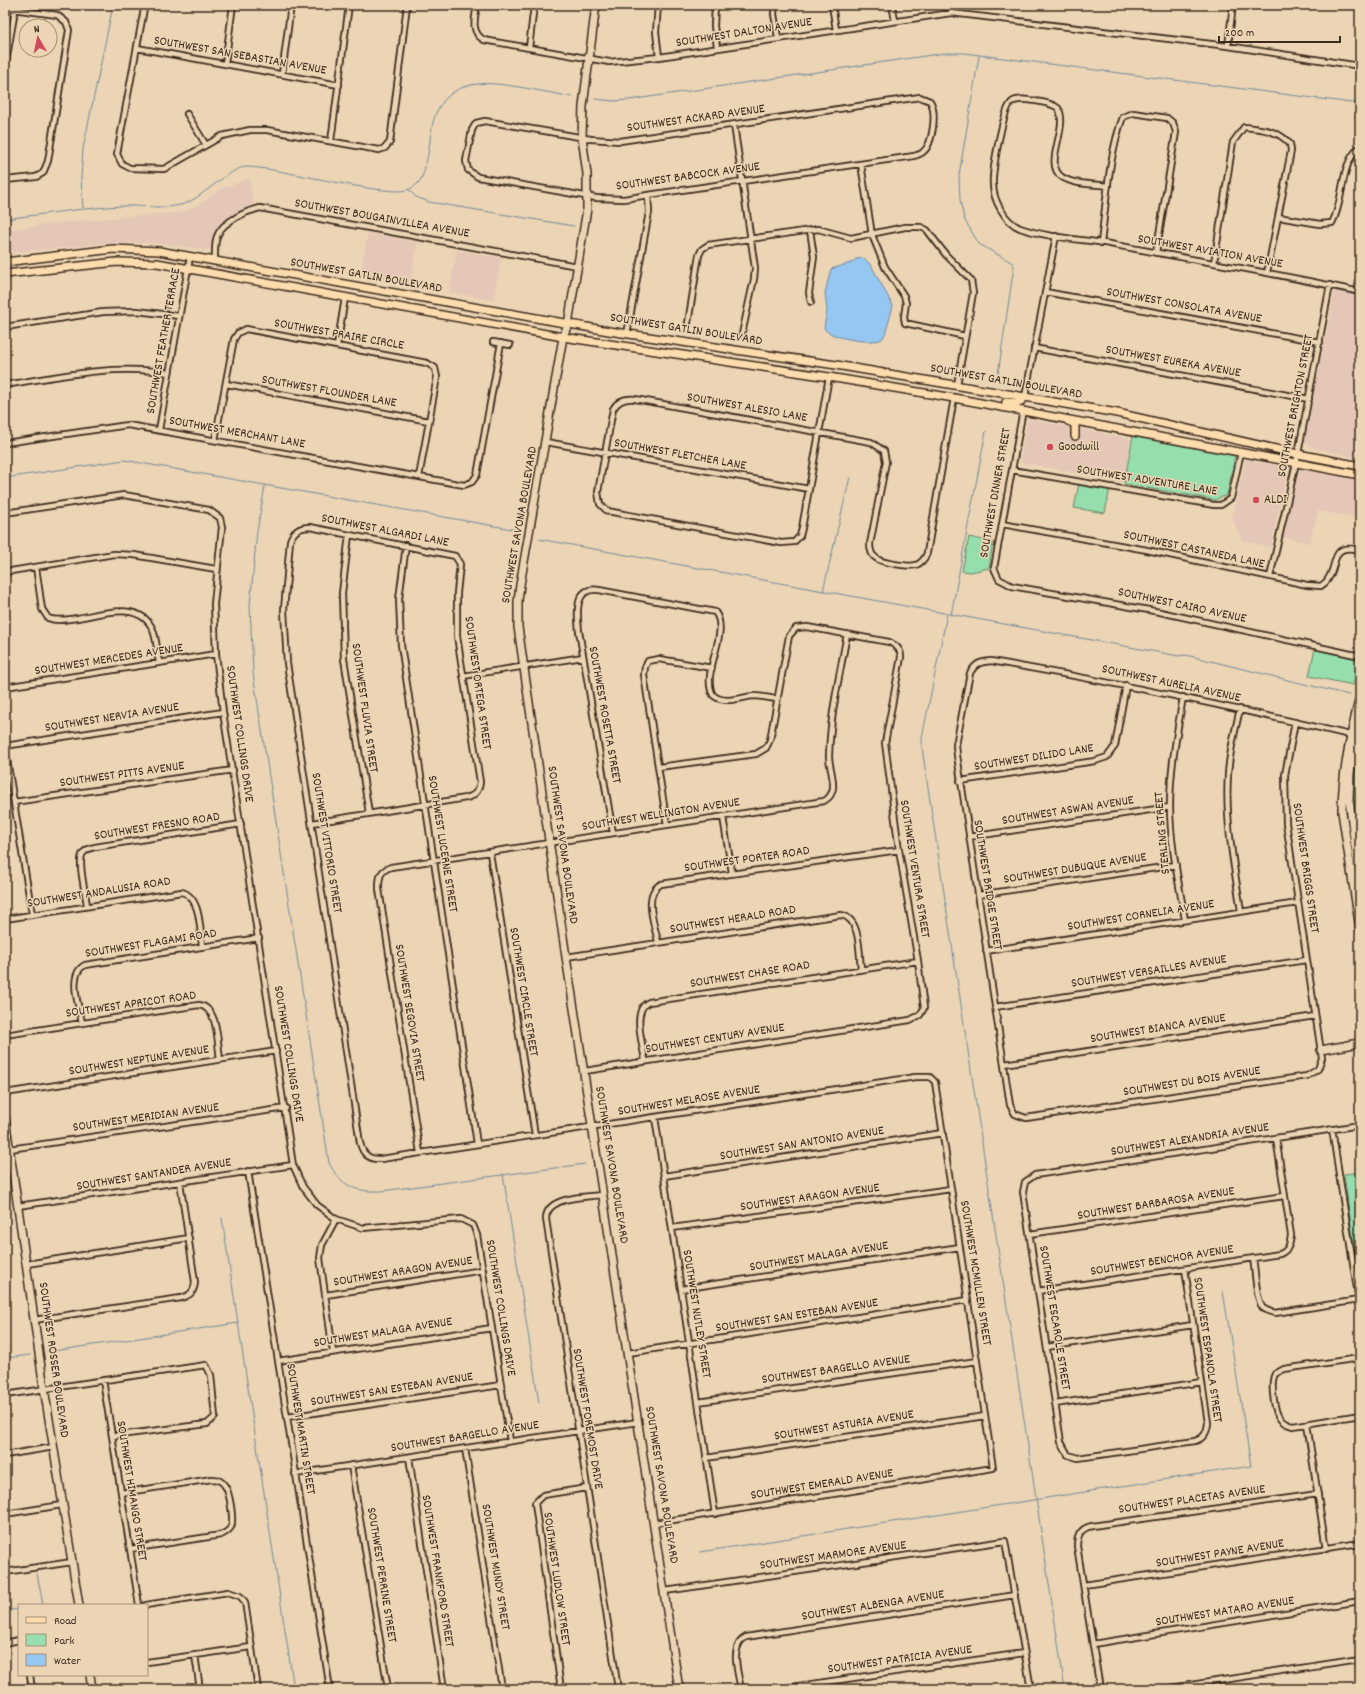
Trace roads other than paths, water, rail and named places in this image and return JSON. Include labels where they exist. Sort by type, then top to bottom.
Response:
[{"type":"main road","name":"SOUTHWEST GATLIN BOULEVARD","points":[[5,262],[113,249],[153,251],[627,334],[832,364],[1071,405],[1360,466]]},
{"type":"main road","name":"SOUTHWEST GATLIN BOULEVARD","points":[[5,274],[117,262],[157,263],[563,337],[829,376],[972,401],[1360,475]]},
{"type":"main road","points":[[972,401],[987,398],[1016,404],[1021,402],[1025,397]]},
{"type":"main road","points":[[1022,410],[1027,404],[1033,402],[1062,407],[1071,405]]},
{"type":"main road","points":[[1036,413],[1045,417],[1075,423],[1075,436],[1078,433],[1080,425],[1084,422]]},
{"type":"street","points":[[146,5],[118,154],[122,164],[130,168],[164,169],[222,136],[250,130],[267,130],[379,150],[385,148],[390,142],[407,5]]},
{"type":"street","points":[[225,64],[233,5]]},
{"type":"street","points":[[282,74],[291,5]]},
{"type":"street","points":[[331,141],[349,5]]},
{"type":"street","name":"SOUTHWEST DALTON AVENUE","points":[[477,5],[475,31],[481,38],[488,41],[609,62],[658,57],[895,20],[950,13],[1228,46],[1360,66]]},
{"type":"street","points":[[529,48],[534,5]]},
{"type":"street","name":"SOUTHWEST SAVONA BOULEVARD","points":[[596,5],[583,106],[582,137],[587,174],[588,196],[568,324],[563,337],[518,601],[518,627],[566,956],[655,1523],[679,1689]]},
{"type":"street","points":[[658,5],[656,32],[658,57]]},
{"type":"street","points":[[715,5],[714,26],[718,47]]},
{"type":"street","points":[[775,5],[774,14],[778,38]]},
{"type":"street","points":[[832,5],[836,30]]},
{"type":"street","points":[[892,5],[895,20]]},
{"type":"street","points":[[950,5],[950,13]]},
{"type":"street","points":[[1228,46],[1233,5]]},
{"type":"street","points":[[5,8],[57,15],[66,22],[69,30],[48,161],[43,173],[36,177],[5,180]]},
{"type":"street","points":[[5,68],[15,10]]},
{"type":"street","name":"SOUTHWEST SAN SEBASTIAN AVENUE","points":[[137,48],[339,85]]},
{"type":"street","name":"SOUTHWEST ACKARD AVENUE","points":[[466,161],[472,130],[476,123],[488,120],[582,137],[620,141],[920,97],[930,101],[934,112],[928,145],[922,153]]},
{"type":"street","name":"SOUTHWEST AVIATION AVENUE","points":[[1108,186],[1072,181],[1057,173],[1054,159],[1062,122],[1058,108],[1046,103],[1024,100],[1012,102],[1007,108],[997,149],[992,184],[996,202],[1007,219],[1019,228],[1056,236],[1214,263],[1360,292]]},
{"type":"street","points":[[1101,243],[1108,186],[1119,128],[1123,117],[1133,113],[1167,118],[1173,123],[1176,132],[1156,253]]},
{"type":"street","points":[[187,114],[206,145]]},
{"type":"street","points":[[734,125],[741,181],[755,268],[742,334]]},
{"type":"street","points":[[1214,263],[1233,142],[1244,127],[1262,128],[1283,136],[1290,144],[1291,151],[1267,273]]},
{"type":"street","points":[[1278,217],[1320,224],[1332,223],[1337,214],[1348,167],[1353,153],[1360,147]]},
{"type":"street","name":"SOUTHWEST BABCOCK AVENUE","points":[[466,161],[468,170],[478,177],[613,199],[648,196],[914,156],[922,153]]},
{"type":"street","points":[[862,164],[872,235],[885,267],[905,300],[905,323],[965,336]]},
{"type":"street","points":[[627,334],[649,212],[648,196]]},
{"type":"street","name":"SOUTHWEST BOUGAINVILLEA AVENUE","points":[[214,262],[218,234],[225,225],[251,210],[260,208],[577,266]]},
{"type":"street","points":[[688,323],[699,255],[702,249],[712,244],[810,230],[824,230],[851,238],[872,235],[905,227],[921,227],[927,230],[946,255],[971,280],[973,293],[957,385]]},
{"type":"street","points":[[810,230],[814,257],[809,293],[811,302]]},
{"type":"street","points":[[1025,397],[1056,236]]},
{"type":"street","name":"SOUTHWEST FEATHER TERRACE","points":[[159,430],[190,257]]},
{"type":"street","name":"SOUTHWEST BRIGHTON STREET","points":[[1270,577],[1298,454],[1330,285]]},
{"type":"street","name":"SOUTHWEST CONSOLATA AVENUE","points":[[1045,292],[1320,342]]},
{"type":"street","points":[[337,346],[345,298]]},
{"type":"street","points":[[5,327],[103,312],[137,311],[180,316]]},
{"type":"street","name":"SOUTHWEST PRAIRE CIRCLE","points":[[215,440],[234,339],[238,333],[246,329],[427,362],[435,368],[436,377],[418,477]]},
{"type":"street","points":[[493,342],[510,345]]},
{"type":"street","name":"SOUTHWEST MERCHANT LANE","points":[[5,443],[120,426],[159,430],[464,485],[472,482],[477,475],[501,343]]},
{"type":"street","name":"SOUTHWEST EUREKA AVENUE","points":[[1034,348],[1309,399]]},
{"type":"street","points":[[5,385],[107,369],[137,369],[169,373]]},
{"type":"street","points":[[605,453],[598,496],[603,509],[782,543],[796,541],[801,533],[829,376]]},
{"type":"street","name":"SOUTHWEST FLOUNDER LANE","points":[[226,384],[429,421]]},
{"type":"street","name":"SOUTHWEST ALESIO LANE","points":[[605,453],[613,409],[619,402],[625,399],[635,399],[871,442],[884,451],[886,462],[870,550],[876,559],[893,563],[917,565],[923,560],[927,553],[954,398]]},
{"type":"street","name":"SOUTHWEST DINNER STREET","points":[[999,579],[994,568],[1022,410]]},
{"type":"street","name":"SOUTHWEST FLETCHER LANE","points":[[546,442],[809,489]]},
{"type":"street","name":"SOUTHWEST ADVENTURE LANE","points":[[1012,470],[1221,505],[1231,498],[1241,452]]},
{"type":"street","name":"SOUTHWEST COLLINGS DRIVE","points":[[5,513],[124,495],[209,510],[216,513],[221,520],[214,604],[216,654],[223,712],[286,1108],[293,1165],[303,1187],[312,1200],[324,1212],[336,1219],[363,1228],[461,1219],[473,1225],[477,1235],[483,1270],[510,1441]]},
{"type":"street","name":"SOUTHWEST CASTANEDA LANE","points":[[1002,524],[1147,550],[1307,585],[1321,586],[1329,579],[1334,559],[1339,551],[1350,548],[1360,550]]},
{"type":"street","name":"SOUTHWEST ALGARDI LANE","points":[[301,528],[310,527],[451,554],[457,558],[460,564]]},
{"type":"street","name":"SOUTHWEST VITTORIO STREET","points":[[301,528],[293,534],[290,541],[285,584],[285,632],[287,663],[360,1144],[365,1154],[374,1159]]},
{"type":"street","name":"SOUTHWEST FLUVIA STREET","points":[[349,535],[342,593],[344,659],[369,813]]},
{"type":"street","name":"SOUTHWEST LUCERNE STREET","points":[[406,546],[399,599],[400,632],[433,861],[477,1144]]},
{"type":"street","points":[[5,572],[114,554],[134,555],[216,569]]},
{"type":"street","name":"SOUTHWEST ORTEGA STREET","points":[[425,805],[466,798],[476,794],[480,782],[463,676],[457,624],[460,564]]},
{"type":"street","points":[[36,567],[42,609],[48,618],[64,620],[120,611],[134,613],[143,617],[152,627],[155,636],[159,663]]},
{"type":"street","name":"SOUTHWEST CAIRO AVENUE","points":[[999,579],[1012,586],[1160,612],[1360,656]]},
{"type":"street","name":"SOUTHWEST ROSETTA STREET","points":[[613,833],[578,622],[579,601],[584,592],[593,589],[710,610],[717,614],[720,624],[712,668]]},
{"type":"street","points":[[659,768],[756,754],[764,750],[769,745],[789,636],[793,630],[802,627],[847,634]]},
{"type":"street","name":"SOUTHWEST VENTURA STREET","points":[[847,634],[889,642],[898,648],[901,653],[885,744],[899,850],[924,1004],[920,1015],[910,1020],[848,1030]]},
{"type":"street","name":"SOUTHWEST WELLINGTON AVENUE","points":[[379,876],[391,867],[819,802],[829,797],[833,789],[829,758],[831,723],[847,634]]},
{"type":"street","name":"SOUTHWEST MERCEDES AVENUE","points":[[5,687],[216,654]]},
{"type":"street","points":[[463,676],[583,657]]},
{"type":"street","points":[[667,825],[644,675],[646,663],[659,658],[712,668],[711,688],[716,698],[730,700],[756,696],[777,699]]},
{"type":"street","name":"SOUTHWEST AURELIA AVENUE","points":[[979,662],[992,661],[1126,685],[1240,709],[1354,736]]},
{"type":"street","name":"SOUTHWEST BRIDGE STREET","points":[[979,662],[970,673],[956,745],[960,781],[1010,1105],[1015,1114]]},
{"type":"street","name":"SOUTHWEST DILIDO LANE","points":[[960,781],[1095,761],[1108,756],[1115,746],[1126,685]]},
{"type":"street","points":[[1360,696],[1354,736],[1349,800],[1360,884]]},
{"type":"street","name":"STERLING STREET","points":[[1183,697],[1172,762],[1170,807],[1176,865],[1185,920]]},
{"type":"street","points":[[1240,709],[1229,760],[1227,805],[1229,831],[1241,911]]},
{"type":"street","name":"SOUTHWEST NERVIA AVENUE","points":[[5,746],[223,712]]},
{"type":"street","name":"SOUTHWEST BRIGGS STREET","points":[[1295,722],[1287,758],[1284,798],[1286,823],[1315,1016]]},
{"type":"street","points":[[1360,724],[1354,736],[1343,771],[1342,812],[1359,912],[1360,929]]},
{"type":"street","points":[[5,746],[32,914]]},
{"type":"street","name":"SOUTHWEST PITTS AVENUE","points":[[14,802],[233,770]]},
{"type":"street","points":[[312,823],[425,805]]},
{"type":"street","name":"SOUTHWEST ASWAN AVENUE","points":[[969,837],[1170,807]]},
{"type":"street","points":[[723,817],[732,873]]},
{"type":"street","name":"SOUTHWEST FRESNO ROAD","points":[[87,906],[81,861],[83,853],[90,848],[241,824]]},
{"type":"street","name":"SOUTHWEST PORTER ROAD","points":[[658,942],[650,899],[655,888],[665,883],[899,850]]},
{"type":"street","name":"SOUTHWEST CIRCLE STREET","points":[[490,853],[535,1135]]},
{"type":"street","name":"SOUTHWEST DUBUQUE AVENUE","points":[[978,894],[1176,865]]},
{"type":"street","name":"SOUTHWEST SEGOVIA STREET","points":[[379,876],[379,889],[420,1153]]},
{"type":"street","name":"SOUTHWEST ANDALUSIA ROAD","points":[[5,919],[178,892],[187,893],[196,904],[202,946]]},
{"type":"street","name":"SOUTHWEST CORNELIA AVENUE","points":[[986,951],[1298,903]]},
{"type":"street","name":"SOUTHWEST HERALD ROAD","points":[[566,956],[840,915],[851,920],[855,927],[861,969]]},
{"type":"street","name":"SOUTHWEST FLAGAMI ROAD","points":[[82,1023],[75,983],[77,973],[82,966],[259,938]]},
{"type":"street","name":"SOUTHWEST VERSAILLES AVENUE","points":[[995,1007],[1306,960]]},
{"type":"street","name":"SOUTHWEST CHASE ROAD","points":[[645,1060],[639,1013],[646,1003],[918,961]]},
{"type":"street","name":"SOUTHWEST APRICOT ROAD","points":[[5,1035],[193,1006],[202,1006],[208,1009],[213,1018],[220,1060]]},
{"type":"street","name":"SOUTHWEST DU BOIS AVENUE","points":[[1015,1114],[1026,1118],[1307,1076],[1318,1070],[1322,1058],[1315,1016]]},
{"type":"street","name":"SOUTHWEST BIANCA AVENUE","points":[[1004,1064],[1315,1016]]},
{"type":"street","name":"SOUTHWEST CENTURY AVENUE","points":[[585,1071],[645,1060],[848,1030]]},
{"type":"street","points":[[1321,1050],[1360,1043]]},
{"type":"street","name":"SOUTHWEST NEPTUNE AVENUE","points":[[5,1093],[276,1051]]},
{"type":"street","name":"SOUTHWEST MELROSE AVENUE","points":[[374,1159],[535,1135],[594,1128],[655,1117],[915,1077],[930,1077],[935,1082]]},
{"type":"street","name":"SOUTHWEST MCMULLEN STREET","points":[[935,1082],[993,1468]]},
{"type":"street","name":"SOUTHWEST MERIDIAN AVENUE","points":[[10,1149],[286,1108]]},
{"type":"street","name":"SOUTHWEST NUTLEY STREET","points":[[655,1117],[715,1514]]},
{"type":"street","name":"SOUTHWEST ROSSER BOULEVARD","points":[[5,1118],[44,1388],[79,1604]]},
{"type":"street","name":"SOUTHWEST ALEXANDRIA AVENUE","points":[[1025,1182],[1035,1175],[1360,1125]]},
{"type":"street","points":[[1332,1129],[1360,1308]]},
{"type":"street","name":"SOUTHWEST SAN ANTONIO AVENUE","points":[[664,1176],[943,1134]]},
{"type":"street","points":[[1276,1138],[1284,1196]]},
{"type":"street","name":"SOUTHWEST SANTANDER AVENUE","points":[[18,1206],[293,1165]]},
{"type":"street","name":"SOUTHWEST MARTIN STREET","points":[[248,1171],[330,1689]]},
{"type":"street","points":[[34,1320],[181,1298],[191,1294],[194,1291],[195,1282],[180,1182]]},
{"type":"street","name":"SOUTHWEST ESCAROLE STREET","points":[[1025,1182],[1023,1192],[1055,1404],[1061,1442],[1068,1455]]},
{"type":"street","name":"SOUTHWEST ARAGON AVENUE","points":[[672,1228],[951,1189]]},
{"type":"street","name":"SOUTHWEST FOREMOST DRIVE","points":[[603,1195],[559,1202],[551,1205],[546,1215],[618,1689]]},
{"type":"street","name":"SOUTHWEST BARBAROSA AVENUE","points":[[1030,1234],[1284,1196]]},
{"type":"street","name":"SOUTHWEST BENCHOR AVENUE","points":[[1038,1291],[1280,1254],[1288,1248],[1291,1235],[1284,1196]]},
{"type":"street","points":[[334,1352],[320,1253],[336,1219]]},
{"type":"street","points":[[27,1264],[189,1238]]},
{"type":"street","name":"SOUTHWEST MALAGA AVENUE","points":[[681,1289],[960,1246]]},
{"type":"street","points":[[1253,1258],[1259,1299],[1264,1309],[1269,1312],[1275,1313],[1359,1300]]},
{"type":"street","name":"SOUTHWEST ESPANOLA STREET","points":[[1068,1455],[1078,1458],[1180,1443],[1196,1440],[1205,1435],[1208,1423],[1185,1269]]},
{"type":"street","name":"SOUTHWEST ARAGON AVENUE","points":[[326,1295],[483,1270]]},
{"type":"street","name":"SOUTHWEST SAN ESTEBAN AVENUE","points":[[628,1353],[968,1300]]},
{"type":"street","points":[[1047,1347],[1193,1325]]},
{"type":"street","name":"SOUTHWEST MALAGA AVENUE","points":[[278,1361],[492,1328]]},
{"type":"street","points":[[1360,1358],[1284,1369],[1275,1374],[1272,1385],[1277,1412],[1280,1418],[1287,1424],[1307,1424],[1360,1415]]},
{"type":"street","name":"SOUTHWEST BARGELLO AVENUE","points":[[698,1402],[977,1361]]},
{"type":"street","points":[[5,1395],[44,1388],[206,1366],[211,1375],[215,1417],[207,1424],[112,1436]]},
{"type":"street","name":"SOUTHWEST HIMANGO STREET","points":[[103,1380],[139,1604]]},
{"type":"street","points":[[1055,1404],[1202,1382]]},
{"type":"street","name":"SOUTHWEST SAN ESTEBAN AVENUE","points":[[287,1417],[501,1385]]},
{"type":"street","name":"SOUTHWEST ASTURIA AVENUE","points":[[706,1458],[985,1416]]},
{"type":"street","name":"SOUTHWEST BARGELLO AVENUE","points":[[295,1474],[638,1422]]},
{"type":"street","points":[[1307,1424],[1326,1549]]},
{"type":"street","points":[[5,1454],[54,1447]]},
{"type":"street","name":"SOUTHWEST MUNDY STREET","points":[[465,1448],[502,1689]]},
{"type":"street","name":"SOUTHWEST FRANKFORD STREET","points":[[409,1456],[444,1689]]},
{"type":"street","name":"SOUTHWEST PERRINE STREET","points":[[352,1465],[388,1689]]},
{"type":"street","name":"SOUTHWEST EMERALD AVENUE","points":[[655,1523],[993,1468]]},
{"type":"street","points":[[121,1493],[216,1479],[222,1482],[226,1488],[230,1503],[232,1524],[229,1530],[221,1535],[130,1549]]},
{"type":"street","name":"SOUTHWEST LUDLOW STREET","points":[[560,1689],[535,1503],[543,1495],[587,1488]]},
{"type":"street","name":"SOUTHWEST PLACETAS AVENUE","points":[[1084,1586],[1077,1540],[1082,1530],[1092,1526],[1318,1494]]},
{"type":"street","points":[[5,1514],[62,1505]]},
{"type":"street","name":"SOUTHWEST MARMORE AVENUE","points":[[665,1591],[1005,1541],[1015,1595]]},
{"type":"street","name":"SOUTHWEST PAYNE AVENUE","points":[[1084,1586],[1360,1543]]},
{"type":"street","points":[[5,1572],[72,1562]]},
{"type":"street","points":[[1084,1586],[1100,1689]]},
{"type":"street","points":[[148,1605],[228,1592],[240,1596],[245,1602],[258,1689]]},
{"type":"street","points":[[1015,1595],[1031,1689]]},
{"type":"street","name":"SOUTHWEST ALBENGA AVENUE","points":[[741,1689],[736,1651],[741,1640],[749,1636],[1015,1595]]},
{"type":"street","name":"SOUTHWEST MATARO AVENUE","points":[[1093,1644],[1360,1601]]},
{"type":"street","points":[[5,1643],[18,1640]]},
{"type":"street","points":[[148,1661],[251,1647]]},
{"type":"street","name":"SOUTHWEST PATRICIA AVENUE","points":[[778,1689],[1024,1653]]},
{"type":"street","points":[[195,1655],[200,1689]]},
{"type":"street","points":[[1164,1689],[1360,1659]]},
{"type":"street","points":[[30,1676],[32,1689]]},
{"type":"street","points":[[90,1676],[92,1689]]},
{"type":"water","points":[[864,258],[871,265],[893,306],[884,337],[877,341],[851,340],[833,335],[827,332],[824,328],[827,310],[825,293],[831,269],[851,263],[856,259]]},
{"type":"waterway","points":[[83,208],[81,178],[83,149],[113,5]]},
{"type":"waterway","points":[[595,99],[613,101],[629,100],[945,53],[964,53],[1360,104]]},
{"type":"waterway","points":[[979,56],[959,175],[960,200],[964,219],[979,244],[1011,262],[1014,266],[998,374]]},
{"type":"waterway","points":[[5,219],[107,207],[177,206],[191,201],[232,172],[246,167],[262,168],[381,190],[399,191],[410,189],[418,183],[424,172],[433,121],[437,111],[445,99],[454,92],[476,84],[500,84],[573,97]]},
{"type":"waterway","points":[[409,190],[416,197],[429,202],[574,226]]},
{"type":"waterway","points":[[951,615],[986,431]]},
{"type":"waterway","points":[[5,478],[124,460],[517,530]]},
{"type":"waterway","points":[[823,591],[850,477]]},
{"type":"waterway","points":[[265,486],[257,531],[250,605],[253,673],[329,1163],[344,1183],[357,1189],[373,1191],[585,1164]]},
{"type":"waterway","points":[[539,539],[1179,656],[1186,655],[1349,695]]},
{"type":"waterway","points":[[947,614],[922,738],[922,748],[1065,1689]]},
{"type":"waterway","points":[[503,1174],[539,1403]]},
{"type":"waterway","points":[[222,1218],[294,1689]]},
{"type":"waterway","points":[[700,1552],[1251,1466],[1223,1291]]},
{"type":"waterway","points":[[47,1352],[238,1323]]},
{"type":"waterway","points":[[5,1358],[30,1355]]},
{"type":"waterway","points":[[37,1574],[43,1604]]},
{"type":"waterway","points":[[5,1611],[18,1609]]},
{"type":"place","name":"Goodwill","points":[[1050,447]]},
{"type":"place","name":"ALDI","points":[[1256,500]]}]
